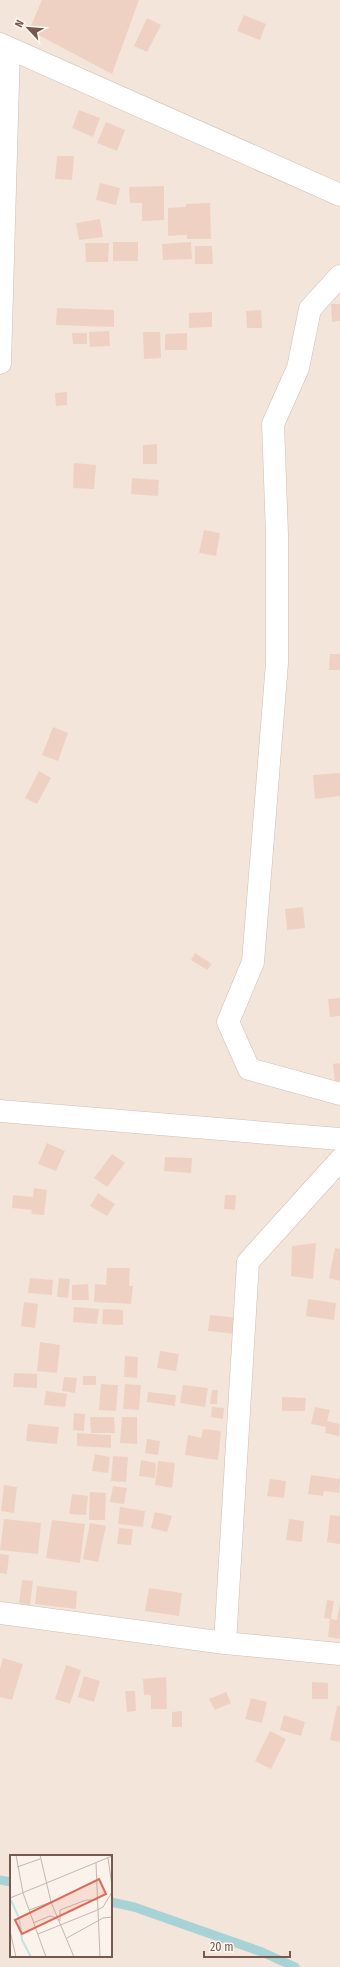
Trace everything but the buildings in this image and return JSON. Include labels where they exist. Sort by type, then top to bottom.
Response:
[{"type":"street","points":[[0,363],[5,46],[340,195]]},
{"type":"street","points":[[340,276],[310,308],[298,368],[273,424],[277,534],[276,671],[253,962],[228,1022],[249,1069],[340,1094]]},
{"type":"street","points":[[0,1111],[340,1139]]},
{"type":"street","points":[[225,1643],[248,1262],[340,1160]]},
{"type":"street","points":[[0,1613],[225,1643],[340,1654]]},
{"type":"shaded area","points":[[0,0],[340,0],[340,1967],[0,1967]]},
{"type":"waterway","points":[[0,1880],[10,1882]]},
{"type":"waterway","points":[[112,1902],[134,1907],[262,1952],[295,1967]]}]
